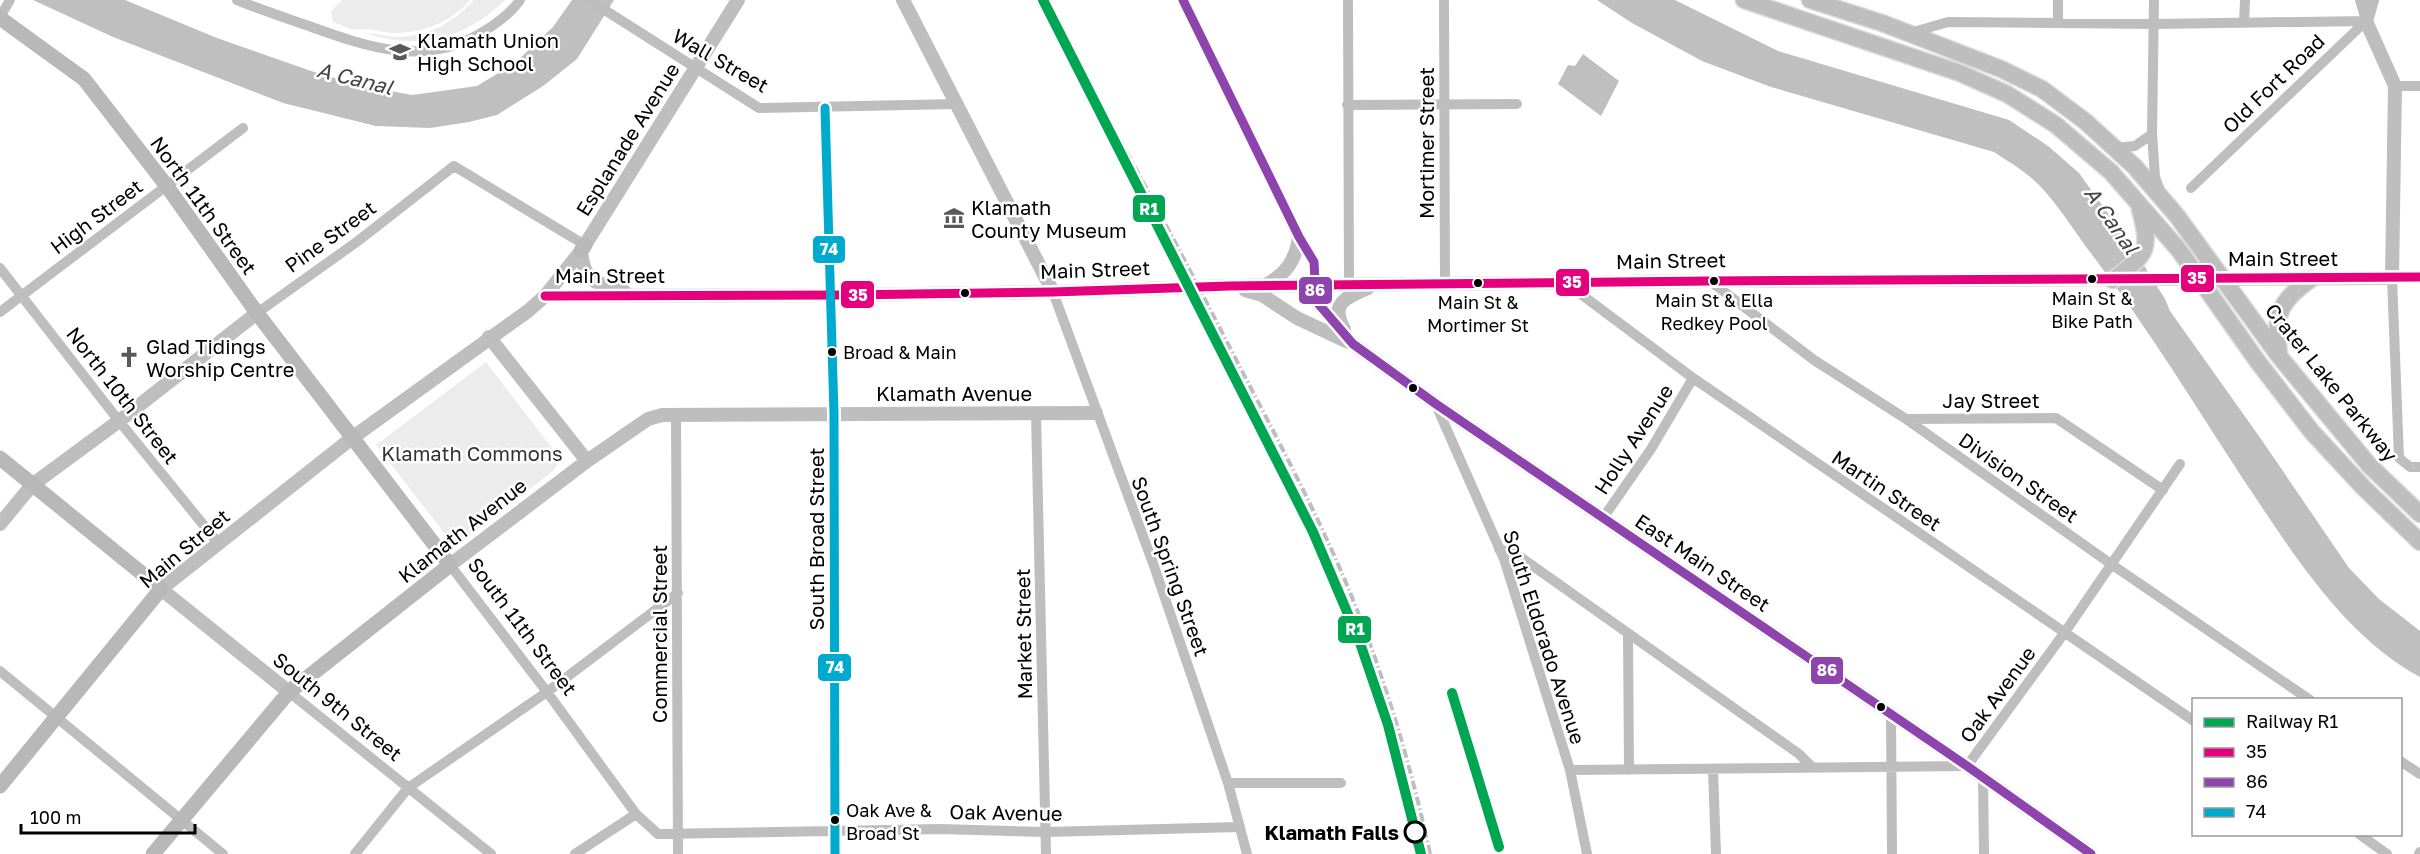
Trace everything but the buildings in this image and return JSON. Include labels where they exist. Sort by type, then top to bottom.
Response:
[{"type":"main road","points":[[1744,0],[1960,73],[2007,94],[2064,132],[2111,172],[2179,250],[2258,362],[2313,432],[2364,488],[2420,542]]},
{"type":"main road","name":"Crater Lake Parkway","points":[[1810,0],[1826,3],[1910,33],[2001,69],[2042,89],[2086,122],[2135,167],[2163,200],[2279,356],[2369,465],[2420,514]]},
{"type":"main road","name":"North 11th Street","points":[[0,17],[84,79],[166,185],[256,313],[352,438]]},
{"type":"main road","points":[[2105,280],[2135,263],[2145,250],[2147,235],[2139,206]]},
{"type":"main road","points":[[2279,356],[2276,330],[2280,311],[2291,293],[2311,279]]},
{"type":"main road","name":"South 11th Street","points":[[352,438],[450,566]]},
{"type":"main road","points":[[0,458],[161,589]]},
{"type":"main road","name":"Klamath Avenue","points":[[153,854],[180,819],[289,692],[450,566]]},
{"type":"main road","name":"Main Street","points":[[0,786],[161,589]]},
{"type":"street","points":[[0,17],[9,0]]},
{"type":"street","points":[[237,0],[375,48],[415,52],[443,49],[469,41],[514,9],[520,0]]},
{"type":"street","name":"Wall Street","points":[[589,0],[759,108],[956,104]]},
{"type":"street","name":"Esplanade Avenue","points":[[545,296],[583,248],[738,0]]},
{"type":"street","points":[[903,0],[1053,292]]},
{"type":"street","points":[[1183,0],[1299,237],[1314,262],[1316,285]]},
{"type":"street","points":[[1348,0],[1349,285]]},
{"type":"street","name":"Mortimer Street","points":[[1444,0],[1445,285]]},
{"type":"street","points":[[2058,0],[2058,23]]},
{"type":"street","points":[[2154,0],[2152,134],[2155,177],[2163,200]]},
{"type":"street","points":[[2244,23],[2245,0]]},
{"type":"street","points":[[2360,0],[2395,86],[2392,278],[2399,458],[2415,467]]},
{"type":"street","points":[[2367,21],[2372,0]]},
{"type":"street","points":[[1910,33],[1948,22],[2155,24],[2367,21]]},
{"type":"street","name":"Old Fort Road","points":[[2191,188],[2367,21]]},
{"type":"street","points":[[2395,86],[2420,86]]},
{"type":"street","points":[[1347,105],[1517,104]]},
{"type":"street","name":"South Broad Street","points":[[825,108],[834,414],[835,854]]},
{"type":"street","name":"High Street","points":[[0,312],[243,128]]},
{"type":"street","points":[[2115,148],[2135,146],[2152,134]]},
{"type":"street","name":"Pine Street","points":[[0,524],[32,485],[119,421],[256,313],[358,242],[454,166],[583,248]]},
{"type":"street","points":[[1265,285],[1282,276],[1292,263],[1299,237]]},
{"type":"street","points":[[583,248],[583,268],[593,282],[638,296]]},
{"type":"street","name":"North 10th Street","points":[[0,268],[119,421],[219,544]]},
{"type":"street","name":"Main Street","points":[[161,589],[352,438],[545,296],[1053,292],[1265,285],[2420,278]]},
{"type":"street","name":"Division Street","points":[[1710,281],[1814,360],[1906,419],[2111,564],[2309,698]]},
{"type":"street","name":"Martin Street","points":[[1566,283],[1693,378],[2192,720]]},
{"type":"street","name":"East Main Street","points":[[1316,285],[1316,301],[1353,344],[1436,404],[1967,766],[2091,854]]},
{"type":"street","points":[[1353,344],[1341,322],[1340,304],[1346,297],[1375,285]]},
{"type":"street","points":[[1229,286],[1262,295],[1297,318],[1353,344]]},
{"type":"street","name":"South Spring Street","points":[[1053,292],[1154,566],[1228,783],[1248,854]]},
{"type":"street","points":[[489,337],[587,461]]},
{"type":"street","name":"Holly Avenue","points":[[1603,518],[1651,449],[1693,378]]},
{"type":"street","name":"South Eldorado Avenue","points":[[1436,404],[1499,549],[1570,770],[1587,854]]},
{"type":"street","name":"Klamath Avenue","points":[[450,566],[587,461],[648,419],[676,415],[1096,413]]},
{"type":"street","name":"Market Street","points":[[1036,414],[1046,854]]},
{"type":"street","name":"Commercial Street","points":[[676,415],[678,854]]},
{"type":"street","name":"Jay Street","points":[[1906,419],[2056,418],[2163,490]]},
{"type":"street","name":"Oak Avenue","points":[[1570,770],[1967,766],[2065,632],[2180,464]]},
{"type":"street","points":[[1499,549],[1516,554],[1799,754],[1813,768]]},
{"type":"street","name":"South 11th Street","points":[[450,566],[547,692],[636,814]]},
{"type":"street","name":"South 9th Street","points":[[161,589],[491,854]]},
{"type":"street","points":[[355,854],[408,788],[547,692],[678,593]]},
{"type":"street","points":[[1628,633],[1629,770]]},
{"type":"street","points":[[0,671],[223,854]]},
{"type":"street","points":[[1891,714],[1892,854]]},
{"type":"street","points":[[2402,761],[2420,774]]},
{"type":"street","points":[[1713,770],[1716,854]]},
{"type":"street","points":[[1983,777],[1984,854]]},
{"type":"street","points":[[1228,783],[1341,783]]},
{"type":"street","points":[[575,854],[636,814]]},
{"type":"street","name":"Oak Avenue","points":[[636,814],[658,834],[941,829],[1046,832],[1240,827]]},
{"type":"street","points":[[2362,836],[2387,854]]},
{"type":"green space","points":[[342,0],[470,0],[454,14],[436,25],[415,31],[394,33],[354,30],[333,22],[331,11]]},
{"type":"green space","points":[[474,0],[505,0],[474,24],[441,38],[406,41],[367,34],[399,37],[430,31],[450,21]]},
{"type":"green space","name":"Klamath Commons","points":[[486,362],[558,456],[557,465],[553,471],[455,547],[376,445]]},
{"type":"water","points":[[33,0],[125,0],[217,38],[311,71],[358,85],[412,95],[477,86],[515,63],[553,27],[572,0],[614,0],[577,59],[543,86],[497,115],[430,128],[376,126],[283,103],[113,37]]},
{"type":"water","name":"A Canal","points":[[1597,0],[1675,0],[1778,51],[2009,120],[2048,146],[2079,173],[2133,248],[2170,311],[2349,568],[2379,599],[2420,631],[2420,677],[2392,659],[2366,638],[2320,589],[2261,506],[2135,313],[2053,201],[2028,175],[1994,152],[1771,87],[1702,61],[1632,23]]},
{"type":"water","points":[[1583,54],[1619,81],[1601,116],[1558,84],[1568,65],[1575,66]]},
{"type":"railway","points":[[1070,51],[1191,272],[1332,550],[1372,649],[1391,706],[1430,854]]},
{"type":"railway","points":[[1452,693],[1499,847]]},
{"type":"rail line","name":"R1","points":[[1043,0],[1313,532],[1359,640],[1388,725],[1421,854]]},
{"type":"rail line","name":"R1","points":[[1452,693],[1499,847]]},
{"type":"transit line","name":"86","points":[[1183,0],[1299,237],[1314,262],[1316,301],[1353,344],[1436,404],[1967,766],[2091,854]]},
{"type":"transit line","name":"74","points":[[825,108],[834,414],[835,854]]},
{"type":"transit line","name":"35","points":[[545,296],[846,295],[1053,292],[1229,286],[1710,281],[2420,277]]},
{"type":"place","name":"Klamath Union High School","points":[[400,52]]},
{"type":"place","name":"Klamath County Museum","points":[[954,218]]},
{"type":"place","name":"Main St & Bike Path","points":[[2092,279]]},
{"type":"place","name":"Main St & Ella Redkey Pool","points":[[1714,281]]},
{"type":"place","name":"Main St & Mortimer St","points":[[1478,283]]},
{"type":"place","name":"Broad & Main","points":[[832,352]]},
{"type":"place","name":"Glad Tidings Worship Centre","points":[[129,357]]},
{"type":"place","name":"Oak Ave & Broad St","points":[[835,820]]},
{"type":"place","name":"Klamath Falls","points":[[1415,832]]}]
